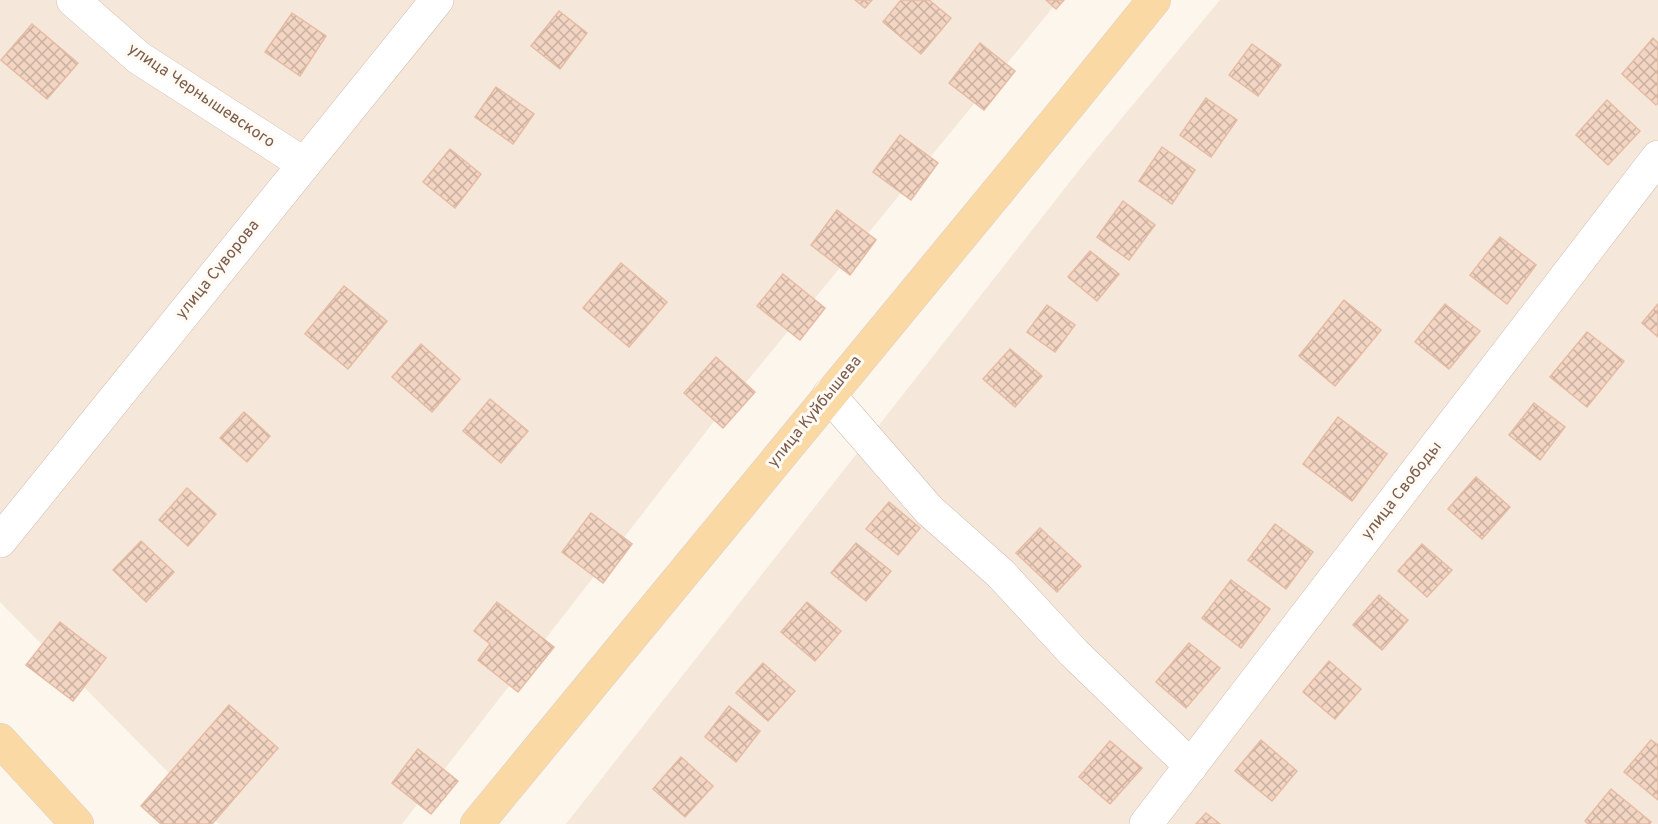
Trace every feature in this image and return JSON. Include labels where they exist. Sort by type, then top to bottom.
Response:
[{"type":"main road","name":"улица Куйбышева","points":[[477,824],[1154,0]]},
{"type":"main road","points":[[0,740],[77,824]]},
{"type":"street","name":"улица Чернышевского","points":[[73,0],[140,58],[304,164]]},
{"type":"street","name":"улица Суворова","points":[[0,541],[437,0]]},
{"type":"street","name":"улица Свободы","points":[[1146,824],[1658,157]]},
{"type":"street","points":[[829,395],[929,510],[1001,574],[1074,653],[1191,766]]},
{"type":"shaded area","points":[[0,0],[1059,0],[712,424],[402,824],[219,824],[0,602]]},
{"type":"shaded area","points":[[1220,0],[1658,0],[1658,824],[566,824],[1087,160]]},
{"type":"building","points":[[855,0],[872,0],[865,8]]},
{"type":"building","points":[[901,0],[929,0],[951,18],[921,54],[883,22]]},
{"type":"building","points":[[1046,0],[1064,0],[1056,9]]},
{"type":"building","points":[[559,11],[587,33],[560,69],[531,46]]},
{"type":"building","points":[[292,13],[326,36],[300,76],[265,52]]},
{"type":"building","points":[[32,24],[78,63],[47,99],[1,60]]},
{"type":"building","points":[[1653,38],[1658,43],[1658,103],[1656,105],[1622,74]]},
{"type":"building","points":[[980,43],[1015,71],[984,110],[949,83]]},
{"type":"building","points":[[1252,44],[1281,65],[1258,96],[1229,75]]},
{"type":"building","points":[[496,87],[534,114],[513,144],[475,117]]},
{"type":"building","points":[[1206,98],[1237,120],[1211,157],[1180,135]]},
{"type":"building","points":[[1607,100],[1640,131],[1608,165],[1576,135]]},
{"type":"building","points":[[900,135],[938,163],[911,200],[873,172]]},
{"type":"building","points":[[1162,147],[1195,170],[1172,204],[1139,181]]},
{"type":"building","points":[[450,149],[481,174],[455,208],[423,182]]},
{"type":"building","points":[[1123,201],[1155,225],[1129,260],[1097,237]]},
{"type":"building","points":[[837,210],[876,240],[850,275],[811,245]]},
{"type":"building","points":[[1500,237],[1536,265],[1507,304],[1470,275]]},
{"type":"building","points":[[1090,251],[1119,274],[1097,301],[1068,277]]},
{"type":"building","points":[[621,263],[667,302],[629,347],[583,308]]},
{"type":"building","points":[[783,274],[825,308],[800,340],[757,306]]},
{"type":"building","points":[[344,286],[387,321],[348,369],[305,334]]},
{"type":"building","points":[[1344,300],[1381,330],[1335,386],[1299,356]]},
{"type":"building","points":[[1445,304],[1480,331],[1449,369],[1415,342]]},
{"type":"building","points":[[1658,304],[1658,337],[1642,323]]},
{"type":"building","points":[[1047,305],[1075,325],[1055,352],[1027,332]]},
{"type":"building","points":[[1587,332],[1624,361],[1587,407],[1550,377]]},
{"type":"building","points":[[421,344],[460,379],[432,412],[392,377]]},
{"type":"building","points":[[1010,349],[1042,376],[1015,407],[983,379]]},
{"type":"building","points":[[716,357],[755,392],[723,428],[684,393]]},
{"type":"building","points":[[490,399],[528,431],[501,463],[463,431]]},
{"type":"building","points":[[1534,403],[1565,427],[1540,460],[1509,435]]},
{"type":"building","points":[[244,412],[270,436],[247,462],[220,438]]},
{"type":"building","points":[[1338,417],[1387,454],[1352,501],[1303,464]]},
{"type":"building","points":[[1476,477],[1510,507],[1482,539],[1448,509]]},
{"type":"building","points":[[187,488],[216,514],[188,546],[159,520]]},
{"type":"building","points":[[889,502],[920,528],[898,555],[866,529]]},
{"type":"building","points":[[591,513],[632,544],[603,583],[562,552]]},
{"type":"building","points":[[1275,524],[1313,552],[1286,589],[1248,560]]},
{"type":"building","points":[[1040,528],[1081,566],[1057,592],[1016,553]]},
{"type":"building","points":[[141,541],[174,572],[146,602],[113,570]]},
{"type":"building","points":[[856,543],[891,571],[866,601],[831,573]]},
{"type":"building","points":[[1422,544],[1452,570],[1427,597],[1398,571]]},
{"type":"building","points":[[1231,580],[1270,609],[1241,648],[1202,618]]},
{"type":"building","points":[[1379,595],[1408,620],[1382,650],[1353,625]]},
{"type":"building","points":[[497,602],[554,647],[518,692],[478,660],[490,644],[474,631]]},
{"type":"building","points":[[807,602],[841,631],[815,661],[781,632]]},
{"type":"building","points":[[60,622],[106,658],[73,701],[26,665]]},
{"type":"building","points":[[1189,643],[1220,668],[1186,708],[1156,682]]},
{"type":"building","points":[[1329,661],[1361,689],[1335,719],[1303,692]]},
{"type":"building","points":[[763,663],[795,691],[768,721],[736,693]]},
{"type":"building","points":[[229,705],[278,748],[212,824],[161,824],[141,806]]},
{"type":"building","points":[[729,706],[760,731],[736,762],[705,737]]},
{"type":"building","points":[[1261,740],[1297,771],[1272,801],[1235,771]]},
{"type":"building","points":[[1651,740],[1658,745],[1658,800],[1624,772]]},
{"type":"building","points":[[1110,741],[1142,768],[1110,804],[1079,777]]},
{"type":"building","points":[[418,749],[458,781],[431,814],[392,783]]},
{"type":"building","points":[[681,757],[713,786],[685,817],[653,789]]},
{"type":"building","points":[[1611,789],[1651,822],[1650,824],[1588,824],[1585,821]]},
{"type":"building","points":[[1206,813],[1220,824],[1196,824]]}]
